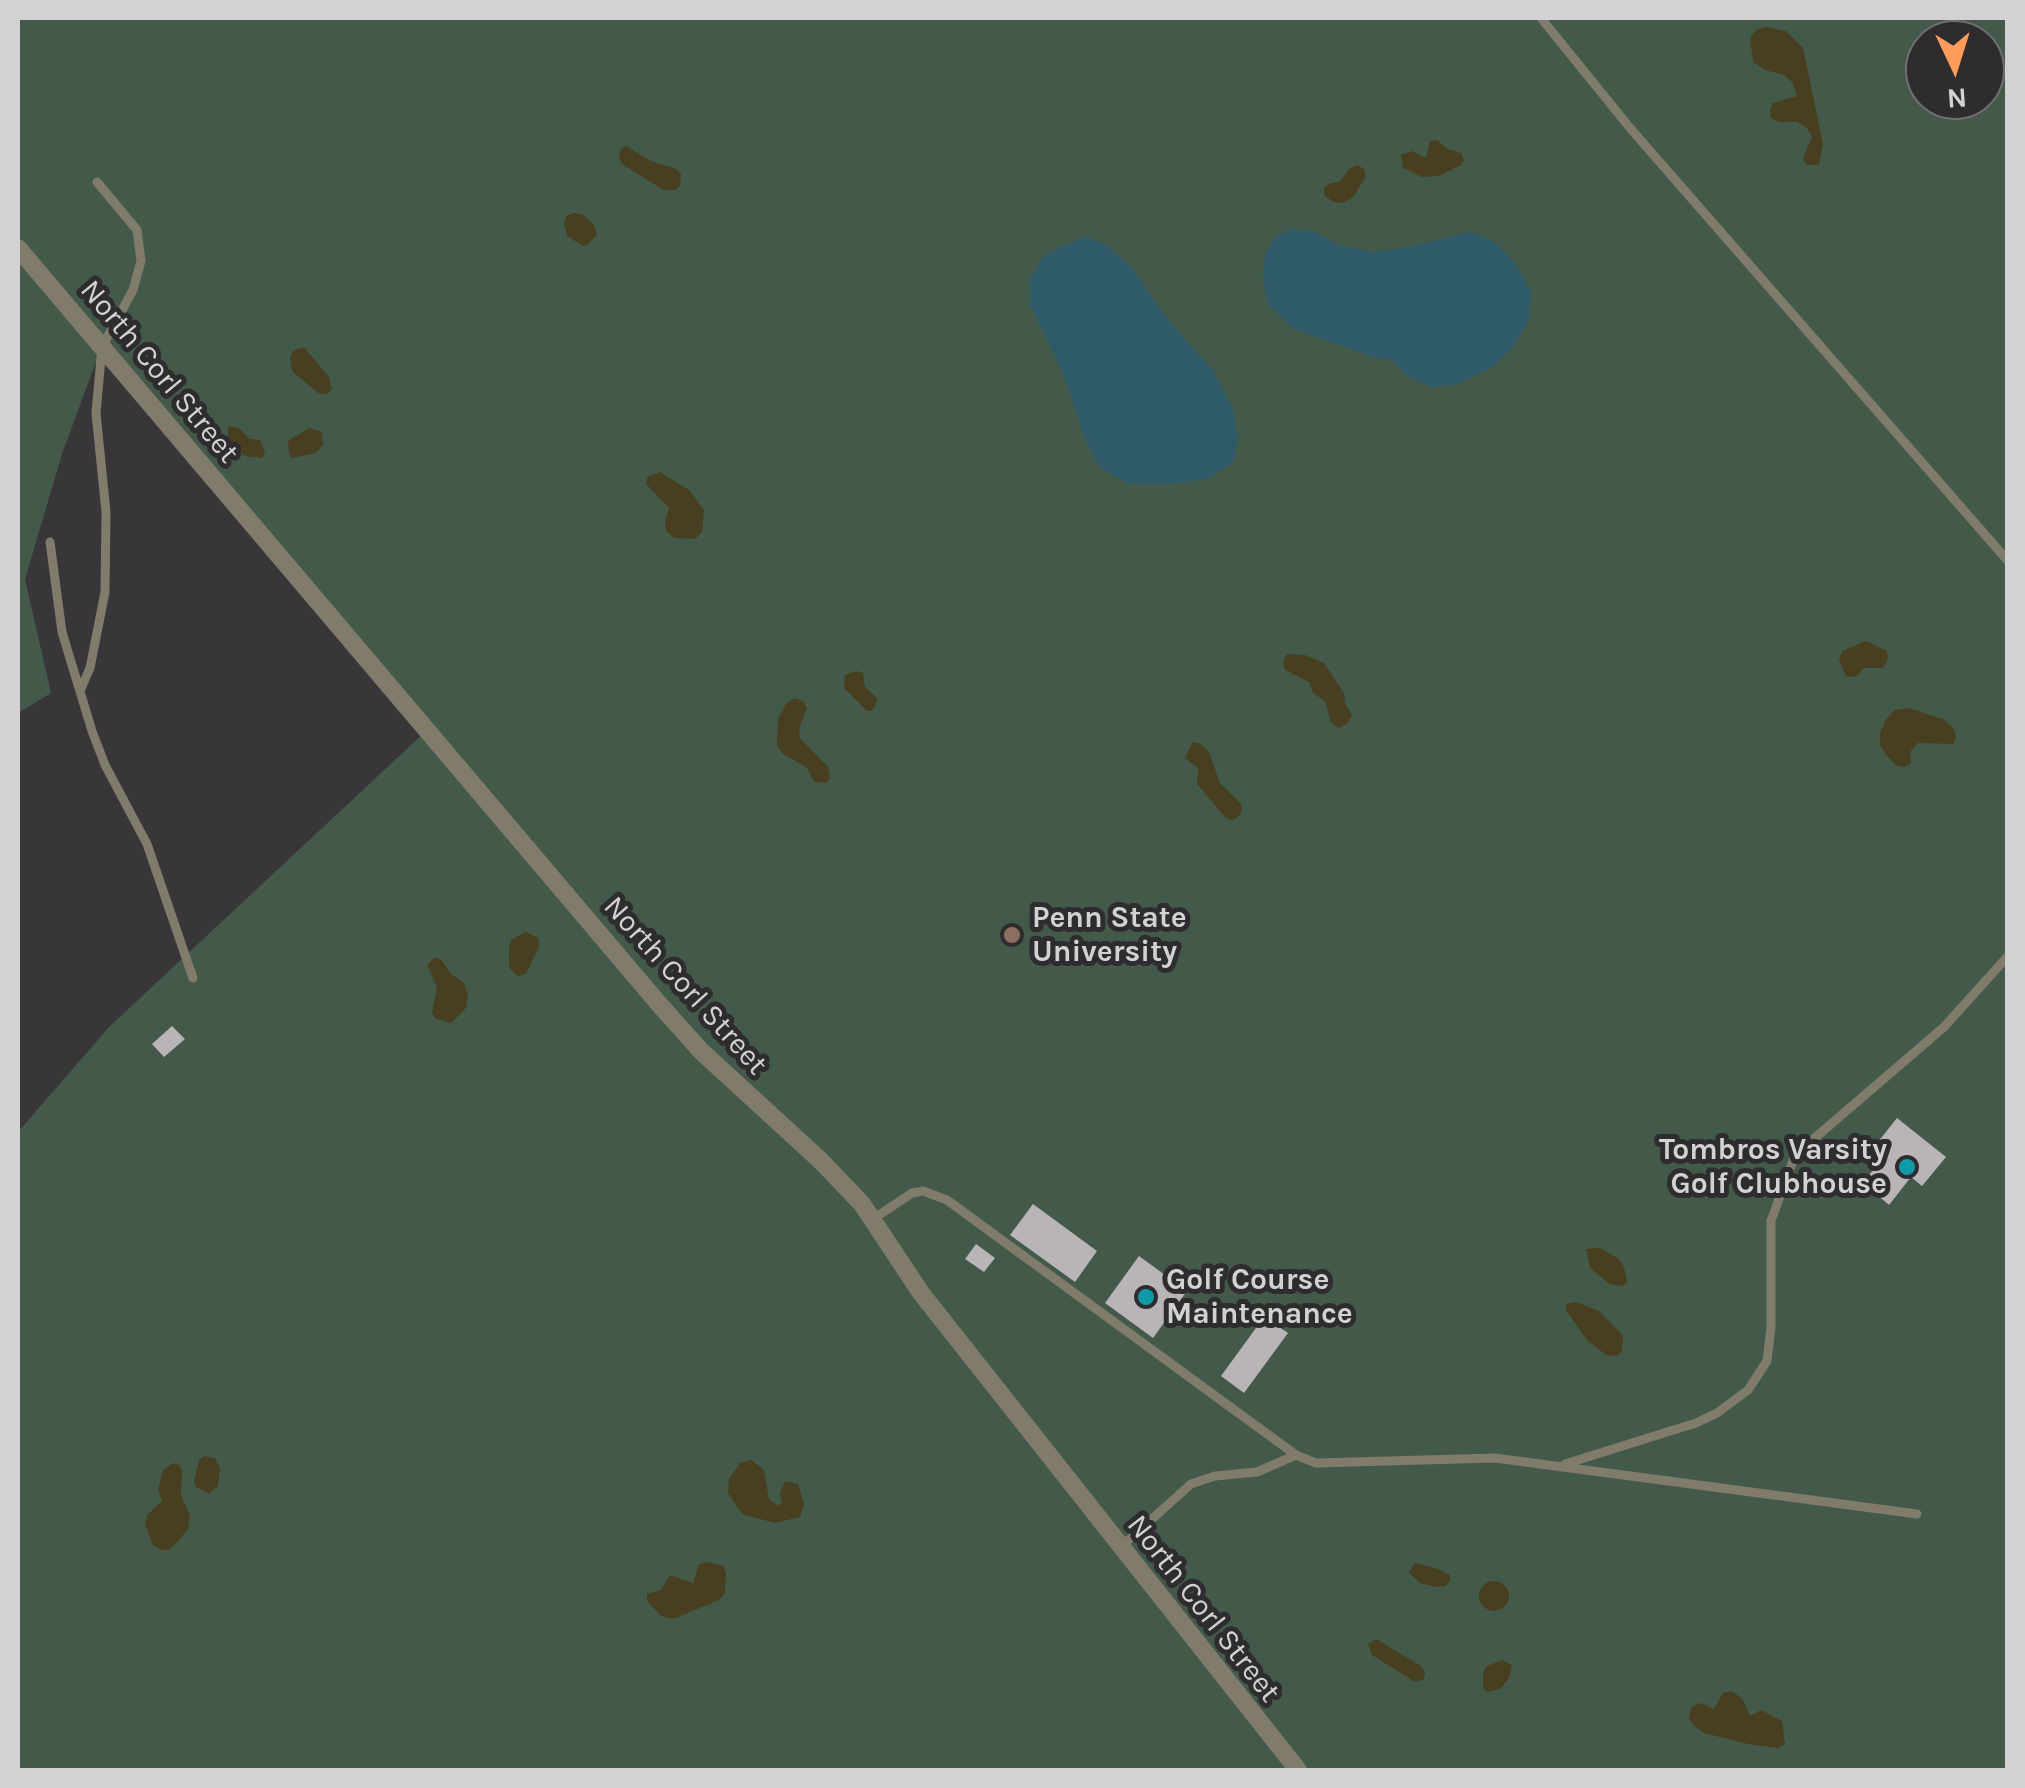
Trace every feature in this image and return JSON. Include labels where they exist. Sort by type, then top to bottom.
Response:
[{"type":"street","name":"North Corl Street","points":[[18,248],[659,1004],[737,1086],[822,1161],[872,1219],[921,1293],[1298,1770]]},
{"type":"lane","points":[[1541,18],[1630,128],[2008,561]]},
{"type":"lane","points":[[80,691],[90,668],[106,592],[106,512],[96,413],[102,347],[134,290],[141,262],[138,230],[97,182]]},
{"type":"lane","points":[[50,542],[62,632],[80,691],[105,765],[147,844],[193,978]]},
{"type":"lane","points":[[1561,1465],[1717,1414],[1748,1390],[1768,1361],[1771,1222],[1795,1155],[1944,1028],[2008,956]]},
{"type":"lane","points":[[872,1219],[923,1190],[948,1200],[1296,1455],[1330,1464],[1495,1458],[1917,1514]]},
{"type":"lane","points":[[1119,1548],[1192,1484],[1216,1476],[1257,1472],[1296,1455]]},
{"type":"green space","name":"Penn State University","points":[[18,18],[2007,18],[2007,1770],[18,1770],[18,1132],[109,1027],[426,731],[101,348],[62,454],[25,579],[51,693],[18,713]]},
{"type":"sand","points":[[1765,27],[1786,31],[1803,48],[1823,144],[1819,165],[1806,165],[1803,158],[1812,137],[1807,128],[1797,122],[1771,118],[1773,103],[1797,96],[1792,82],[1784,75],[1753,62],[1750,38]]},
{"type":"sand","points":[[1437,140],[1461,153],[1461,165],[1439,176],[1422,177],[1403,168],[1401,155],[1412,151],[1426,158],[1430,141]]},
{"type":"sand","points":[[626,146],[651,161],[676,169],[681,174],[680,186],[664,190],[622,164],[619,157]]},
{"type":"sand","points":[[1358,165],[1365,170],[1365,178],[1353,197],[1343,203],[1324,195],[1324,188],[1339,182],[1350,168]]},
{"type":"sand","points":[[582,214],[594,225],[597,235],[583,246],[567,236],[566,216]]},
{"type":"sand","points":[[304,347],[329,377],[332,389],[327,394],[318,393],[292,371],[293,351]]},
{"type":"sand","points":[[228,426],[239,428],[250,439],[260,440],[265,452],[262,458],[245,456],[234,448],[228,441]]},
{"type":"sand","points":[[309,428],[322,432],[323,445],[316,453],[292,458],[288,441]]},
{"type":"sand","points":[[660,472],[689,490],[704,510],[702,532],[695,539],[674,538],[666,531],[669,508],[646,484],[647,477]]},
{"type":"sand","points":[[1866,641],[1887,651],[1883,668],[1864,668],[1856,677],[1846,676],[1839,660],[1842,651]]},
{"type":"sand","points":[[1287,654],[1305,655],[1324,663],[1344,693],[1352,715],[1347,724],[1339,728],[1331,723],[1325,701],[1313,693],[1309,682],[1285,670]]},
{"type":"sand","points":[[863,673],[865,687],[878,699],[872,711],[867,711],[844,688],[845,675]]},
{"type":"sand","points":[[794,698],[803,701],[807,709],[799,728],[800,738],[828,767],[827,783],[814,782],[807,768],[782,753],[777,745],[778,719]]},
{"type":"sand","points":[[1908,708],[1943,719],[1954,729],[1956,739],[1953,744],[1918,743],[1910,752],[1911,764],[1904,767],[1897,766],[1886,755],[1880,745],[1880,733],[1894,710]]},
{"type":"sand","points":[[1193,742],[1209,752],[1220,783],[1241,804],[1237,818],[1230,820],[1224,816],[1197,784],[1198,768],[1185,758]]},
{"type":"sand","points":[[526,932],[538,938],[539,946],[526,974],[517,976],[509,967],[509,948],[511,940]]},
{"type":"sand","points":[[434,958],[441,959],[451,974],[464,983],[468,995],[466,1008],[451,1023],[436,1019],[432,1013],[437,987],[427,965]]},
{"type":"sand","points":[[1600,1248],[1619,1259],[1627,1283],[1609,1284],[1590,1268],[1586,1249]]},
{"type":"sand","points":[[1576,1302],[1599,1311],[1623,1336],[1622,1351],[1617,1356],[1606,1355],[1587,1340],[1566,1310],[1566,1304]]},
{"type":"sand","points":[[205,1456],[215,1458],[220,1468],[218,1486],[209,1494],[196,1487],[194,1481],[199,1460]]},
{"type":"sand","points":[[751,1460],[764,1470],[769,1499],[776,1505],[782,1504],[780,1493],[785,1481],[798,1484],[804,1504],[800,1517],[775,1523],[742,1514],[728,1493],[729,1479],[740,1463]]},
{"type":"sand","points":[[174,1463],[182,1471],[181,1495],[190,1515],[188,1529],[169,1550],[161,1550],[153,1545],[145,1525],[147,1515],[162,1501],[158,1490],[163,1470]]},
{"type":"sand","points":[[1415,1563],[1450,1575],[1450,1581],[1437,1587],[1420,1583],[1409,1573]]},
{"type":"sand","points":[[699,1564],[723,1566],[726,1572],[725,1593],[719,1600],[673,1619],[661,1616],[647,1601],[647,1594],[661,1590],[670,1575],[693,1583]]},
{"type":"sand","points":[[1494,1581],[1505,1585],[1509,1596],[1505,1607],[1494,1611],[1483,1607],[1479,1596],[1483,1585]]},
{"type":"sand","points":[[1376,1639],[1421,1666],[1424,1679],[1415,1682],[1372,1655],[1368,1644]]},
{"type":"sand","points":[[1502,1660],[1512,1665],[1509,1678],[1500,1689],[1487,1692],[1483,1688],[1483,1672]]},
{"type":"sand","points":[[1731,1691],[1742,1698],[1750,1716],[1761,1710],[1782,1721],[1785,1744],[1777,1748],[1748,1744],[1695,1727],[1689,1719],[1691,1707],[1701,1703],[1714,1709],[1723,1693]]},
{"type":"water","points":[[1291,229],[1314,232],[1338,245],[1371,252],[1471,232],[1496,243],[1517,266],[1531,292],[1528,322],[1513,346],[1492,367],[1457,384],[1431,387],[1406,375],[1393,360],[1294,329],[1268,303],[1263,278],[1265,255],[1275,238]]},
{"type":"water","points":[[1084,237],[1105,244],[1130,266],[1166,317],[1213,371],[1233,409],[1238,439],[1233,462],[1207,479],[1129,484],[1100,468],[1086,441],[1063,373],[1030,304],[1030,280],[1044,255]]},
{"type":"building","points":[[172,1026],[185,1039],[164,1057],[152,1044]]},
{"type":"building","name":"Tombros Varsity Golf Clubhouse","points":[[1897,1118],[1946,1157],[1922,1186],[1911,1177],[1889,1205],[1863,1183],[1885,1155],[1874,1147]]},
{"type":"building","points":[[1033,1204],[1097,1251],[1075,1282],[1010,1235]]},
{"type":"building","points":[[976,1244],[995,1258],[984,1272],[965,1259]]},
{"type":"building","name":"Golf Course Maintenance","points":[[1139,1256],[1187,1291],[1153,1338],[1105,1303]]},
{"type":"building","points":[[1264,1317],[1288,1333],[1244,1393],[1221,1376]]},
{"type":"place","name":"Penn State University","points":[[1012,935]]},
{"type":"place","name":"Tombros Varsity Golf Clubhouse","points":[[1907,1167]]},
{"type":"place","name":"Golf Course Maintenance","points":[[1146,1297]]}]
